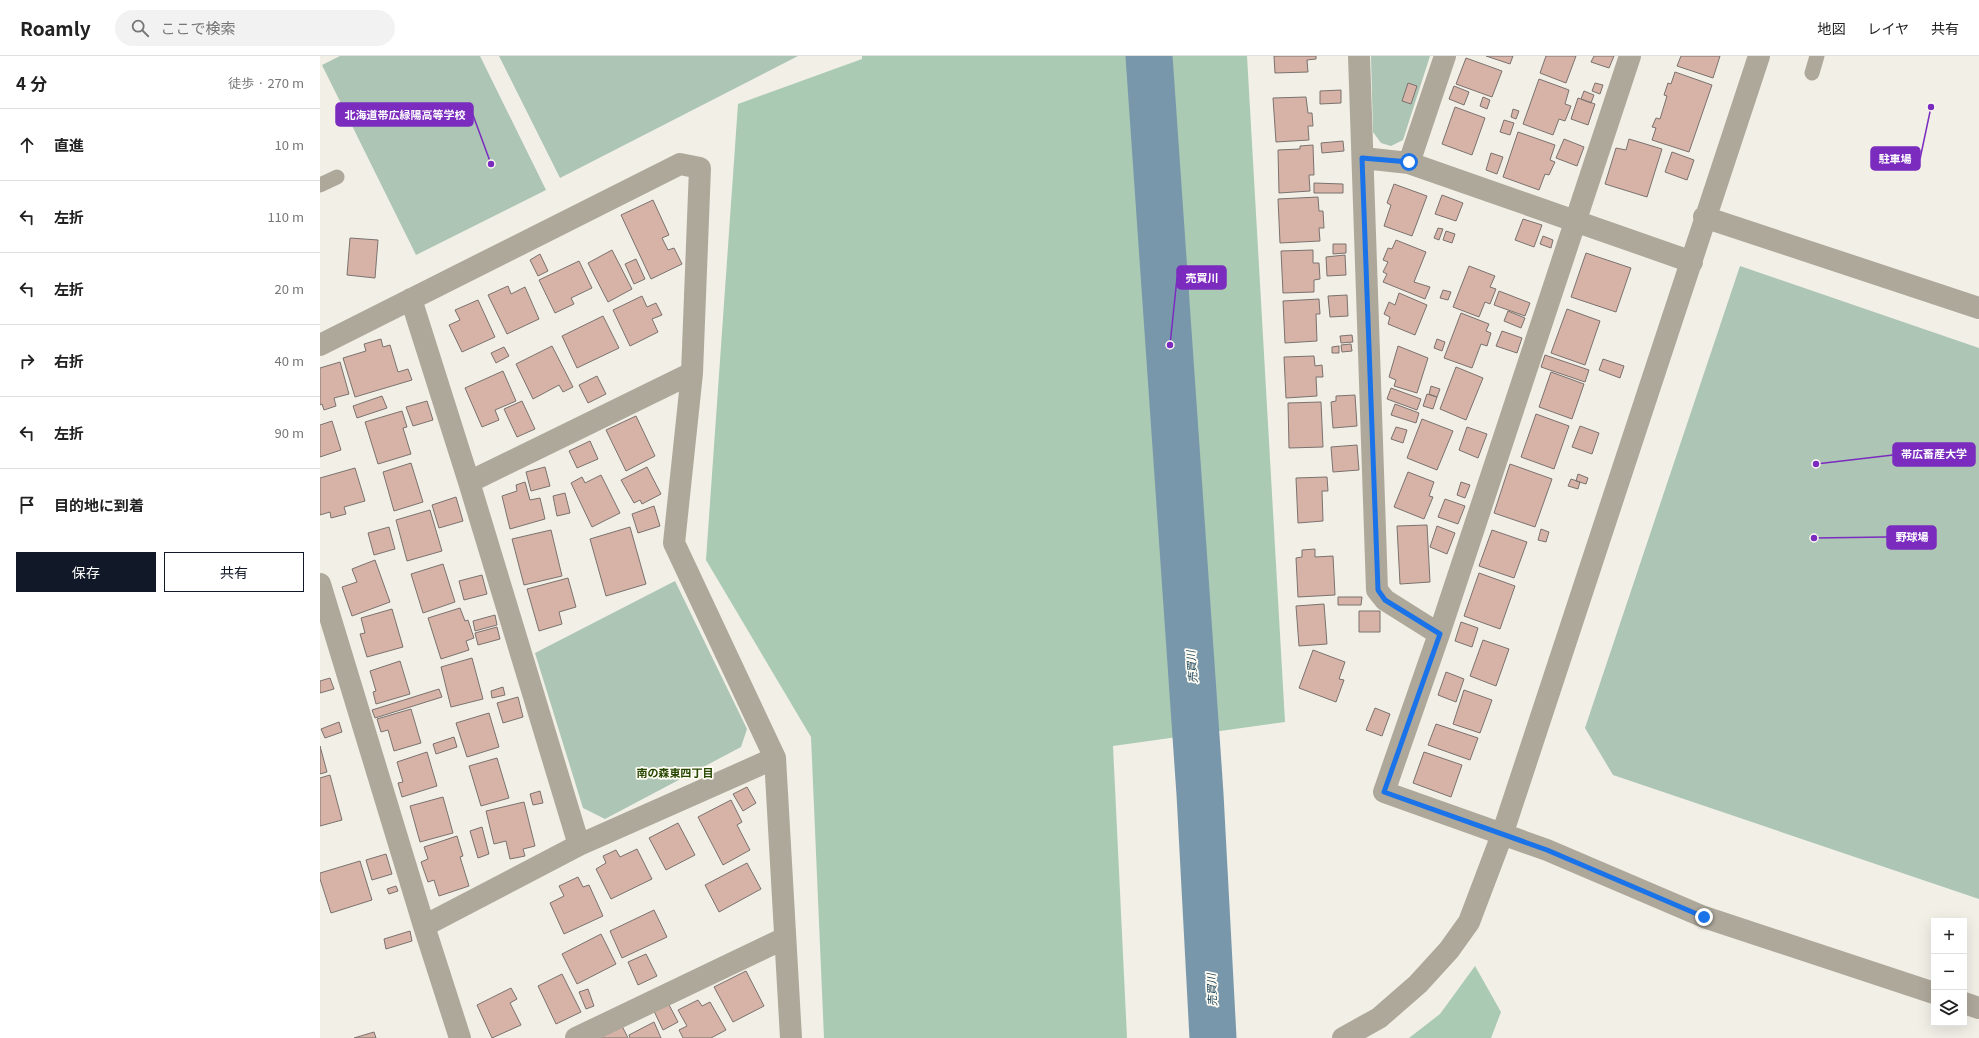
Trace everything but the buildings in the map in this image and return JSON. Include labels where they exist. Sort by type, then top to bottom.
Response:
[{"type":"street","points":[[1358,56],[1378,590],[1385,600],[1440,634]]},
{"type":"street","points":[[1409,162],[1445,56]]},
{"type":"street","points":[[1630,56],[1440,634],[1384,792],[1547,850],[1704,917],[1931,992]]},
{"type":"street","points":[[1343,1038],[1379,1018],[1418,984],[1449,950],[1469,922],[1502,835],[1692,262],[1704,217],[1759,56]]},
{"type":"street","points":[[1362,158],[1409,162],[1692,262]]},
{"type":"street","points":[[320,345],[680,164],[700,168],[692,373],[674,543],[775,758],[791,1038]]},
{"type":"street","points":[[1704,217],[1979,308]]},
{"type":"street","points":[[411,299],[470,482],[579,846]]},
{"type":"street","points":[[470,482],[692,373]]},
{"type":"street","points":[[320,584],[424,926],[460,1038]]},
{"type":"street","points":[[424,926],[579,846],[775,758]]},
{"type":"street","points":[[576,1038],[785,938]]},
{"type":"street","points":[[1967,1004],[1979,1008]]},
{"type":"lane","points":[[1812,73],[1817,56]]},
{"type":"lane","points":[[320,185],[337,177]]},
{"type":"green space","points":[[340,56],[480,56],[546,190],[416,255],[322,65]]},
{"type":"green space","points":[[499,56],[798,56],[560,178]]},
{"type":"green space","points":[[862,56],[1247,56],[1285,722],[1113,746],[1127,1038],[824,1038],[811,737],[706,560],[738,104],[862,59]]},
{"type":"green space","points":[[1371,56],[1430,56],[1403,140],[1391,146],[1381,143],[1373,132]]},
{"type":"green space","points":[[1740,266],[1979,348],[1979,899],[1613,775],[1585,728]]},
{"type":"green space","points":[[675,581],[747,729],[741,747],[605,819],[583,808],[535,653]]},
{"type":"green space","points":[[1475,966],[1501,1012],[1491,1038],[1409,1038],[1440,1014]]},
{"type":"waterway","name":"売買川","points":[[1149,56],[1200,794],[1213,1038]]},
{"type":"place","name":"駐車場","points":[[1931,107]]},
{"type":"place","name":"北海道帯広緑陽高等学校","points":[[491,164]]},
{"type":"place","name":"売買川","points":[[1170,345]]},
{"type":"place","name":"帯広畜産大学","points":[[1816,464]]},
{"type":"place","name":"野球場","points":[[1814,538]]},
{"type":"district","name":"南の森東四丁目","points":[[675,772]]},
{"type":"route","points":[[1409,162],[1362,158],[1378,590],[1385,600],[1440,634],[1384,792],[1547,850],[1704,917]]}]
